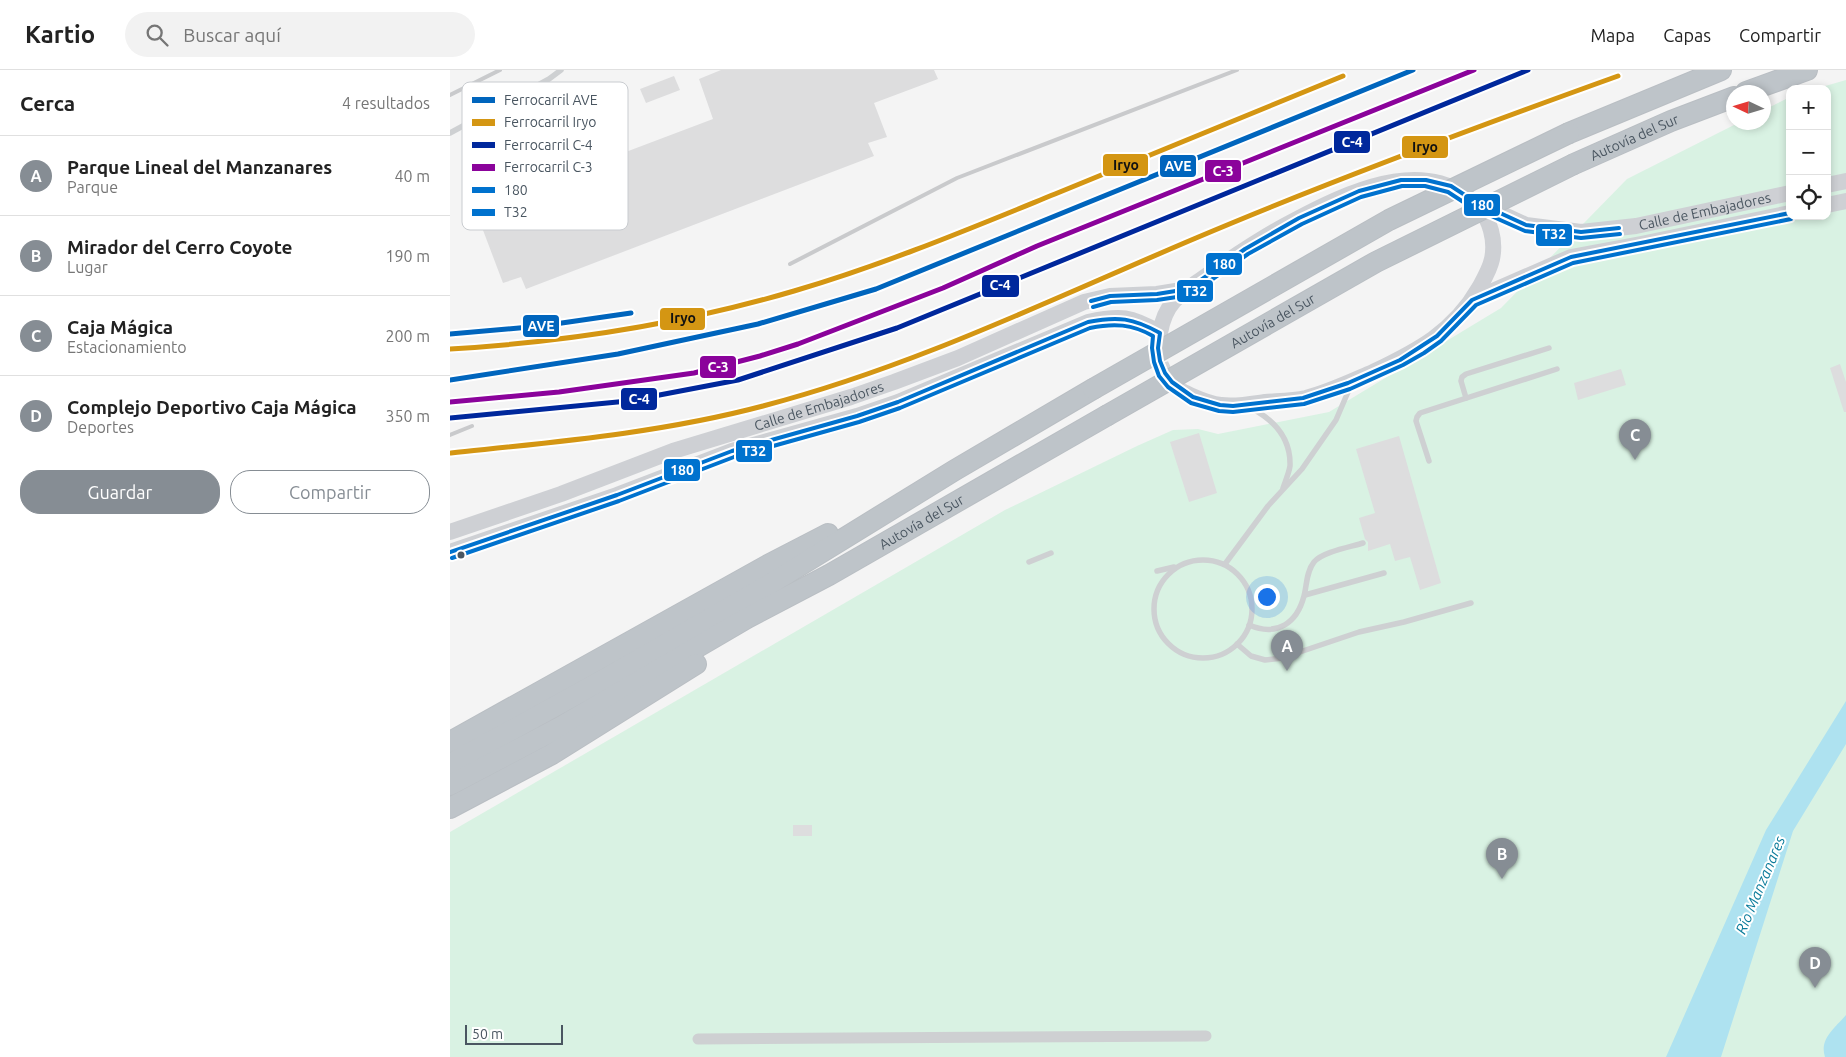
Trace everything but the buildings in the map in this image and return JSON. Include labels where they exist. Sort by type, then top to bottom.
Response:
[{"type":"highway","name":"Autovía del Sur","points":[[955,470],[1389,220],[1569,133],[1721,70]]},
{"type":"highway","points":[[1765,85],[1807,70]]},
{"type":"highway","name":"Autovía del Sur","points":[[829,575],[1376,262],[1574,164],[1671,120],[1726,100]]},
{"type":"highway","points":[[450,742],[768,565],[955,470]]},
{"type":"highway","points":[[450,764],[608,677],[770,584],[955,470]]},
{"type":"highway","points":[[450,785],[564,725],[747,618],[829,575]]},
{"type":"highway","points":[[450,808],[552,754],[764,622],[829,575]]},
{"type":"main road","name":"Calle de Embajadores","points":[[450,552],[617,495],[732,451],[840,421],[898,402],[1088,322],[1114,317],[1133,320],[1160,333],[1161,325],[1168,309],[1180,295],[1216,268],[1272,233],[1327,204],[1359,191],[1401,180],[1426,180],[1451,186],[1474,201],[1526,225],[1581,232],[1636,226],[1786,194]]},
{"type":"main road","points":[[1831,184],[1846,181]]},
{"type":"main road","points":[[1183,392],[1206,402],[1220,405],[1244,405],[1305,398],[1353,381],[1401,359],[1428,344],[1452,324],[1472,300],[1485,277],[1492,258],[1490,226],[1474,201]]},
{"type":"main road","points":[[1831,204],[1846,201]]},
{"type":"main road","name":"Calle de Embajadores","points":[[1472,300],[1571,257],[1786,214]]},
{"type":"main road","name":"Calle de Embajadores","points":[[450,532],[561,494],[673,450],[851,397],[894,382],[958,358],[1084,302],[1110,296],[1157,294],[1188,289]]},
{"type":"street","points":[[698,1039],[1206,1036]]},
{"type":"lane","points":[[544,82],[561,70]]},
{"type":"lane","points":[[450,133],[462,126]]},
{"type":"lane","points":[[1466,398],[1461,381],[1462,377],[1466,374],[1549,348]]},
{"type":"lane","points":[[1429,461],[1416,421],[1416,416],[1420,413],[1557,369]]},
{"type":"lane","points":[[1225,564],[1268,506],[1302,469],[1336,420],[1353,381]]},
{"type":"lane","points":[[1244,405],[1267,417],[1279,430],[1288,446],[1290,467],[1282,490]]},
{"type":"lane","points":[[1250,625],[1258,629],[1279,628],[1291,621],[1299,610],[1305,595],[1308,575],[1313,563],[1320,556],[1363,543]]},
{"type":"lane","points":[[1029,562],[1051,552]]},
{"type":"lane","points":[[1157,571],[1176,567],[1191,560],[1208,559],[1225,564],[1238,574],[1248,588],[1252,604],[1250,625],[1237,644],[1222,655],[1210,658],[1194,658],[1178,652],[1165,641],[1156,626],[1153,602],[1156,591],[1164,577],[1176,567]]},
{"type":"lane","points":[[1305,595],[1384,573]]},
{"type":"lane","points":[[1237,644],[1251,656],[1265,660],[1282,658],[1359,632],[1404,622],[1471,603]]},
{"type":"green space","points":[[1846,80],[1846,1057],[450,1057],[450,832],[1005,510],[1137,446],[1173,430],[1198,429],[1218,434],[1329,412],[1501,308],[1627,179],[1726,129],[1771,130],[1771,106],[1786,99],[1786,220],[1831,220],[1831,85],[1829,85]]},
{"type":"water","name":"Río Manzanares","points":[[1846,701],[1846,744],[1793,831],[1721,1057],[1666,1057],[1766,830]]},
{"type":"water","points":[[1846,1015],[1846,1057],[1825,1057],[1824,1045],[1826,1039]]},
{"type":"tunnel","points":[[1158,340],[1160,363],[1163,370],[1171,382],[1183,392]]},
{"type":"railway","points":[[476,82],[500,70]]},
{"type":"railway","points":[[790,264],[957,178],[1237,70]]},
{"type":"railway","points":[[450,95],[462,89]]},
{"type":"railway","points":[[450,435],[472,426]]},
{"type":"rail line","name":"AVE","points":[[450,380],[618,354],[758,324],[876,289],[1413,70]]},
{"type":"rail line","name":"C-3","points":[[450,402],[559,392],[694,373],[798,344],[943,288],[1037,246],[1474,70]]},
{"type":"rail line","name":"C-4","points":[[450,418],[628,401],[738,380],[897,328],[1528,70]]},
{"type":"rail line","name":"Iryo","points":[[450,349],[537,342],[624,330],[752,303],[827,281],[958,233],[1343,76]]},
{"type":"rail line","name":"Iryo","points":[[451,453],[647,430],[725,415],[819,390],[928,352],[1248,216],[1353,174],[1618,76]]},
{"type":"rail line","name":"AVE","points":[[450,334],[541,326],[631,313]]},
{"type":"transit line","name":"180","points":[[1091,301],[1110,296],[1157,294],[1188,289],[1245,249],[1299,218],[1359,191],[1401,180],[1426,180],[1451,186],[1474,201],[1526,225],[1581,232],[1619,228]]},
{"type":"transit line","name":"T32","points":[[1093,307],[1111,302],[1157,300],[1190,295],[1248,254],[1302,224],[1361,197],[1402,186],[1425,186],[1448,192],[1471,207],[1525,231],[1581,238],[1620,234]]},
{"type":"transit line","name":"180","points":[[450,552],[617,495],[732,451],[857,416],[898,402],[1088,322],[1108,319],[1133,321],[1160,333],[1158,348],[1160,361],[1165,373],[1172,382],[1193,397],[1220,405],[1233,406],[1303,398],[1348,383],[1400,360],[1437,336],[1472,300],[1571,257],[1786,214]]},
{"type":"transit line","name":"T32","points":[[452,558],[619,501],[734,457],[859,422],[900,408],[1090,328],[1107,325],[1123,326],[1138,329],[1153,336],[1154,362],[1159,376],[1168,387],[1191,403],[1219,411],[1233,412],[1304,404],[1350,389],[1403,365],[1441,341],[1476,305],[1573,263],[1786,220]]},
{"type":"place","name":"Caja Mágica","points":[[1635,460]]},
{"type":"place","name":"Parque Lineal del Manzanares","points":[[1287,671]]},
{"type":"place","name":"Mirador del Cerro Coyote","points":[[1502,879]]},
{"type":"place","name":"Complejo Deportivo Caja Mágica","points":[[1815,988]]}]
